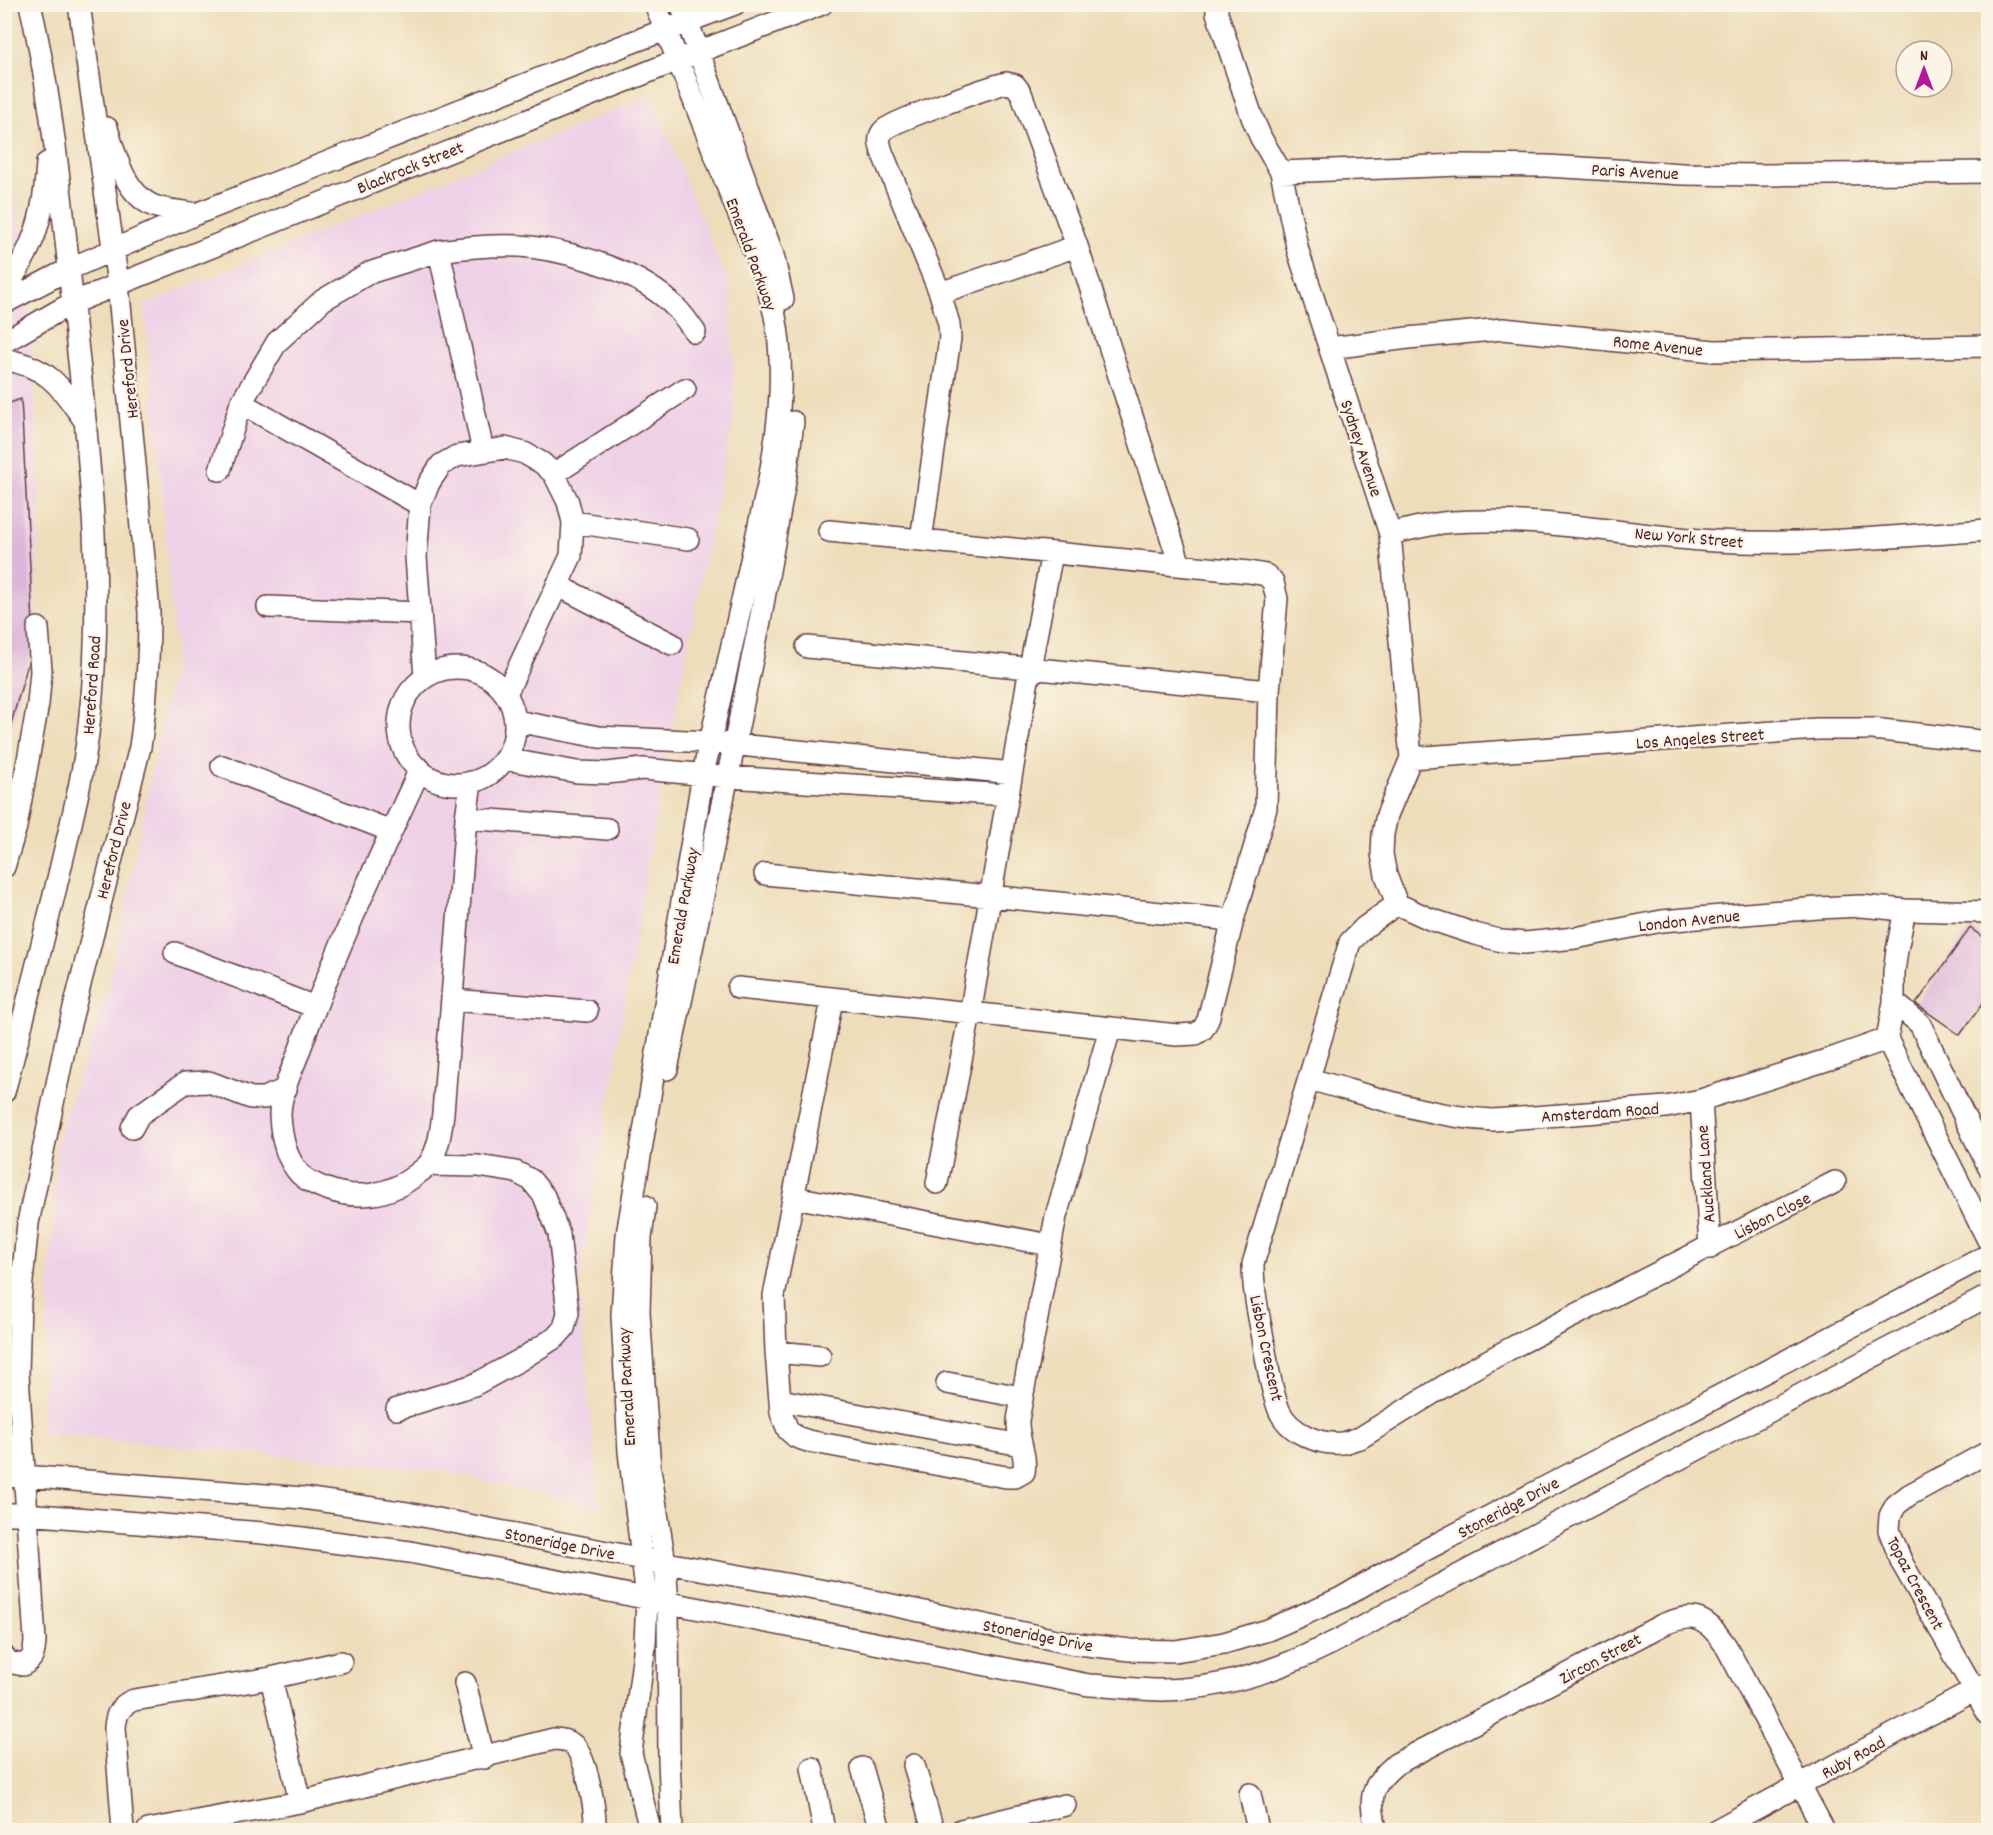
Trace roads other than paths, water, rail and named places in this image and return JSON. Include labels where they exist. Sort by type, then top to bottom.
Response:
[{"type":"street","points":[[30,4],[49,100],[69,269]]},
{"type":"street","name":"Hereford Drive","points":[[4,1656],[8,1662],[23,1665],[30,1661],[34,1653],[35,1641],[26,1514],[14,1477],[21,1300],[28,1223],[67,1036],[140,747],[147,699],[149,612],[118,284],[79,4]]},
{"type":"street","name":"Emerald Parkway","points":[[650,1830],[631,1753],[645,1644],[647,1598],[628,1452],[622,1294],[627,1235],[704,774],[777,438],[781,397],[774,308],[655,4]]},
{"type":"street","name":"Blackrock Street","points":[[4,303],[114,248],[196,214],[630,43],[666,31],[684,14],[735,4]]},
{"type":"street","name":"Blackrock Street","points":[[4,342],[72,303],[822,4]]},
{"type":"street","name":"Sydney Avenue","points":[[1216,4],[1252,117],[1261,138],[1281,172],[1298,250],[1390,534],[1411,758],[1387,814],[1383,834],[1382,854],[1386,875],[1397,904]]},
{"type":"street","name":"Emerald Parkway","points":[[672,1830],[668,1604],[665,1563],[652,1488],[645,1413],[639,1312],[641,1238],[651,1155],[670,1053],[729,777],[786,476],[793,419],[794,384],[788,326],[773,255],[684,14]]},
{"type":"street","points":[[85,43],[104,118],[116,155],[132,188],[142,199],[156,207],[196,214]]},
{"type":"street","points":[[921,540],[950,338],[949,324],[940,293],[882,152],[879,143],[880,135],[885,129],[894,125],[1006,83],[1015,85],[1021,93],[1077,246],[1180,566]]},
{"type":"street","points":[[4,291],[31,247],[42,208],[48,154],[49,100]]},
{"type":"street","name":"Paris Avenue","points":[[1281,172],[1460,165],[1547,166],[1683,174],[1989,172]]},
{"type":"street","points":[[219,470],[242,403],[277,342],[322,300],[369,273],[439,250],[482,246],[531,247],[580,258],[651,287],[675,306],[695,332]]},
{"type":"street","points":[[940,293],[1077,246]]},
{"type":"street","points":[[439,250],[483,451]]},
{"type":"street","name":"Hereford Road","points":[[4,1092],[84,767],[90,722],[96,580],[95,544],[86,421],[69,269]]},
{"type":"street","name":"Rome Avenue","points":[[1330,348],[1503,329],[1714,351],[1989,346]]},
{"type":"street","points":[[4,359],[44,372],[64,392],[86,421]]},
{"type":"street","points":[[554,474],[685,389]]},
{"type":"street","points":[[242,403],[420,505]]},
{"type":"street","points":[[425,677],[416,557],[420,505],[429,483],[441,465],[457,456],[506,448],[524,453],[554,474],[568,502],[573,522],[571,556],[506,694]]},
{"type":"street","name":"New York Street","points":[[1390,534],[1438,524],[1470,521],[1545,524],[1739,542],[1829,541],[1989,530]]},
{"type":"street","points":[[573,522],[688,539]]},
{"type":"street","points":[[738,988],[1110,1029],[1188,1036],[1196,1034],[1203,1029],[1208,1020],[1233,920],[1266,808],[1269,691],[1277,599],[1273,582],[1266,575],[829,531]]},
{"type":"street","points":[[937,1183],[970,1014],[1052,553]]},
{"type":"street","points":[[557,585],[672,644]]},
{"type":"street","points":[[268,607],[419,613]]},
{"type":"street","points":[[4,867],[16,827],[38,704],[40,671],[38,628]]},
{"type":"street","points":[[807,647],[1269,691]]},
{"type":"street","points":[[464,668],[483,673],[500,685],[511,702],[516,721],[514,741],[505,759],[492,772],[471,782],[458,784],[439,781],[420,770],[410,760],[401,743],[399,725],[402,707],[410,691],[425,677],[444,669],[464,668]]},
{"type":"street","points":[[516,721],[599,737],[735,744],[1012,773]]},
{"type":"street","name":"Los Angeles Street","points":[[1411,758],[1817,729],[1884,729],[1989,742]]},
{"type":"street","points":[[505,759],[578,772],[607,773],[643,769],[729,777],[1008,795]]},
{"type":"street","points":[[222,766],[391,831]]},
{"type":"street","points":[[420,770],[391,831],[315,1007],[286,1089],[280,1113],[282,1136],[290,1160],[301,1175],[334,1192],[355,1196],[381,1194],[406,1183],[428,1165],[439,1140],[471,782]]},
{"type":"street","points":[[466,818],[607,829]]},
{"type":"street","points":[[765,874],[1233,920]]},
{"type":"street","name":"London Avenue","points":[[1397,904],[1430,919],[1475,934],[1525,943],[1575,938],[1676,919],[1838,907],[1989,912]]},
{"type":"street","name":"Lisbon Crescent","points":[[1397,904],[1365,927],[1350,942],[1253,1264],[1253,1278],[1266,1357],[1280,1411],[1289,1424],[1299,1433],[1314,1439],[1336,1443],[1360,1438],[1515,1346],[1710,1248]]},
{"type":"street","points":[[1905,910],[1897,950],[1894,1002],[1887,1039],[1989,1240]]},
{"type":"street","points":[[175,953],[315,1007]]},
{"type":"street","points":[[452,1000],[588,1011]]},
{"type":"street","points":[[832,1000],[775,1286],[776,1352],[784,1423],[796,1437],[808,1441],[1015,1477],[1024,1472],[1025,1467],[1017,1429],[1021,1397],[1056,1216],[1110,1029]]},
{"type":"street","points":[[1894,1002],[1920,1024],[1989,1166]]},
{"type":"street","name":"Amsterdam Road","points":[[1309,1079],[1433,1113],[1475,1119],[1493,1120],[1642,1110],[1701,1100],[1887,1039]]},
{"type":"street","points":[[132,1128],[139,1115],[185,1083],[210,1082],[250,1098],[264,1098],[286,1089]]},
{"type":"street","name":"Auckland Lane","points":[[1701,1100],[1710,1248]]},
{"type":"street","points":[[397,1409],[474,1385],[520,1360],[555,1337],[564,1328],[568,1313],[559,1234],[544,1196],[531,1180],[516,1172],[478,1166],[428,1165]]},
{"type":"street","name":"Lisbon Close","points":[[1710,1248],[1835,1182]]},
{"type":"street","points":[[794,1197],[1050,1245]]},
{"type":"street","name":"Stoneridge Drive","points":[[14,1477],[303,1498],[407,1513],[643,1559],[831,1592],[1070,1643],[1130,1650],[1174,1651],[1224,1643],[1268,1630],[1341,1598],[1412,1557],[1989,1255]]},
{"type":"street","name":"Stoneridge Drive","points":[[4,1514],[263,1533],[410,1552],[668,1604],[1089,1684],[1161,1690],[1201,1687],[1247,1677],[1293,1662],[1342,1640],[1389,1612],[1989,1296]]},
{"type":"street","points":[[776,1352],[820,1356]]},
{"type":"street","points":[[947,1383],[1021,1397]]},
{"type":"street","points":[[780,1400],[1021,1445]]},
{"type":"street","name":"Topaz Crescent","points":[[1989,1452],[1909,1495],[1896,1505],[1890,1516],[1888,1530],[1902,1563],[1982,1686],[1989,1714]]},
{"type":"street","name":"Zircon Street","points":[[1376,1830],[1371,1808],[1372,1796],[1383,1774],[1396,1764],[1662,1625],[1685,1618],[1695,1618],[1706,1622],[1715,1629],[1824,1830]]},
{"type":"street","points":[[123,1830],[115,1728],[116,1716],[125,1704],[134,1700],[271,1678],[341,1662]]},
{"type":"street","points":[[271,1678],[300,1802]]},
{"type":"street","points":[[465,1683],[484,1758]]},
{"type":"street","name":"Ruby Road","points":[[1716,1830],[1982,1686]]},
{"type":"street","points":[[148,1830],[300,1802],[554,1739],[573,1744],[579,1751],[594,1811],[595,1830]]},
{"type":"street","points":[[914,1765],[933,1830]]},
{"type":"street","points":[[812,1768],[824,1830]]},
{"type":"street","points":[[862,1768],[880,1830]]},
{"type":"street","points":[[1250,1794],[1258,1830]]},
{"type":"street","points":[[961,1830],[1011,1824],[1065,1805]]}]
